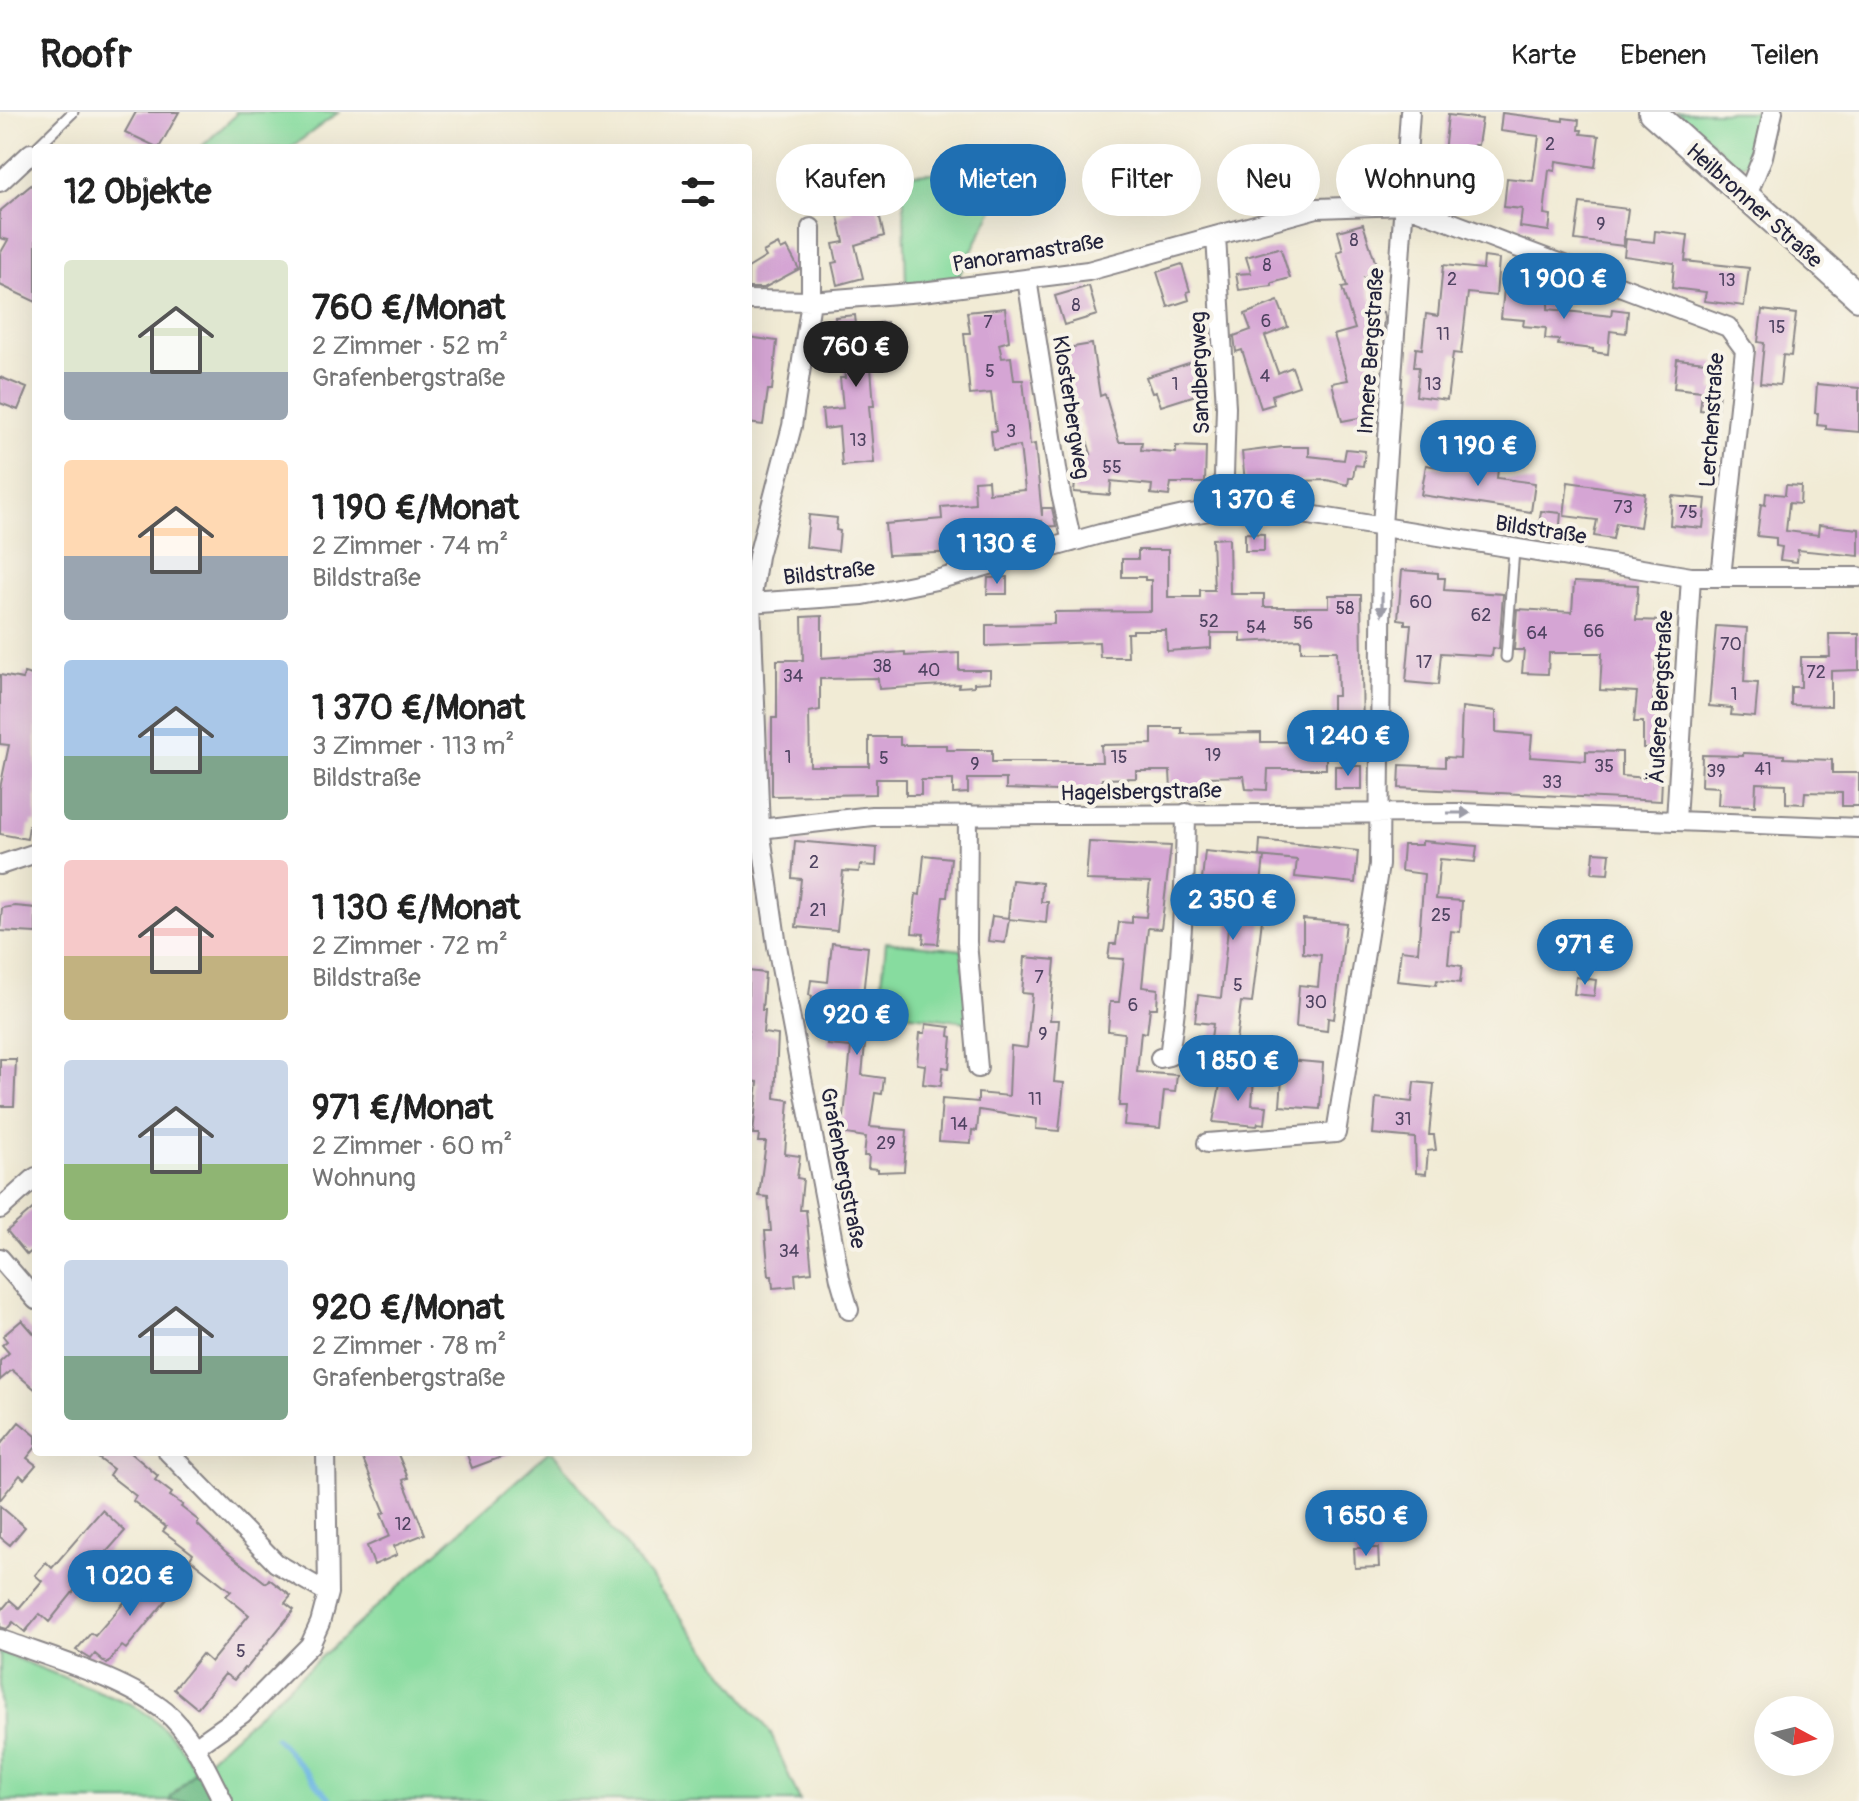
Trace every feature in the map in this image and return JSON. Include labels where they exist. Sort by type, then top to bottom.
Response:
[{"type":"main road","name":"Heilbronner Straße","points":[[1652,112],[1859,297]]},
{"type":"street","name":"Innere Bergstraße","points":[[1408,144],[1410,112]]},
{"type":"street","points":[[1746,198],[1763,156],[1773,112]]},
{"type":"street","points":[[0,182],[31,153]]},
{"type":"street","name":"Panoramastraße","points":[[752,300],[811,301],[922,292],[1088,271],[1317,208],[1336,207]]},
{"type":"street","name":"Innere Bergstraße","points":[[1207,1143],[1336,1133],[1379,865],[1382,526],[1404,216]]},
{"type":"street","name":"Lerchenstraße","points":[[1434,216],[1728,327],[1745,350],[1721,577]]},
{"type":"street","name":"Grafenbergstraße","points":[[753,557],[792,426],[811,301],[811,228]]},
{"type":"street","name":"Sandbergweg","points":[[1216,236],[1226,407],[1223,509]]},
{"type":"street","name":"Klosterbergweg","points":[[1027,279],[1061,494],[1072,542]]},
{"type":"street","name":"Bildstraße","points":[[752,603],[863,595],[936,580],[1184,515],[1223,509],[1303,514],[1691,577],[1859,577]]},
{"type":"street","name":"Äußere Bergstraße","points":[[1676,820],[1691,577]]},
{"type":"street","name":"Grafenbergstraße","points":[[752,740],[754,832],[840,1279],[849,1310]]},
{"type":"street","points":[[1160,1058],[1169,1056],[1179,985],[1185,901],[1186,813]]},
{"type":"street","name":"Hagelsbergstraße","points":[[754,832],[872,816],[1186,813],[1461,813],[1859,828]]},
{"type":"street","points":[[968,815],[967,942],[978,1068]]},
{"type":"street","points":[[0,865],[32,854]]},
{"type":"street","points":[[0,1209],[32,1181]]},
{"type":"street","points":[[0,1258],[32,1295]]},
{"type":"street","points":[[172,1456],[276,1563],[328,1593]]},
{"type":"street","points":[[195,1747],[242,1714],[310,1645],[320,1623],[328,1593],[326,1456]]},
{"type":"street","points":[[0,1639],[120,1685],[166,1713],[195,1747],[223,1801]]},
{"type":"lane","points":[[40,144],[73,112]]},
{"type":"lane","points":[[1506,657],[1514,550]]},
{"type":"green space","points":[[235,112],[339,112],[295,144],[204,144],[236,115]]},
{"type":"green space","points":[[1678,112],[1763,112],[1750,162],[1741,165],[1731,160]]},
{"type":"green space","points":[[930,173],[930,216],[990,216],[958,277],[906,285],[904,216],[914,216],[914,174]]},
{"type":"green space","points":[[886,942],[962,950],[968,1022],[879,1011]]},
{"type":"green space","points":[[544,1456],[556,1456],[770,1732],[800,1801],[214,1801],[171,1797],[170,1801],[0,1801],[0,1652],[131,1704],[153,1718],[177,1742],[195,1771]]},
{"type":"green space","points":[[195,1771],[214,1801],[170,1801],[171,1797]]},
{"type":"building","points":[[136,112],[179,112],[161,144],[150,144],[125,132]]},
{"type":"building","points":[[1502,113],[1563,121],[1563,118],[1579,120],[1578,130],[1582,130],[1581,134],[1599,136],[1595,167],[1556,161],[1555,171],[1549,170],[1544,214],[1551,215],[1549,231],[1520,227],[1522,209],[1504,207],[1507,178],[1533,181],[1539,136],[1500,131]]},
{"type":"building","points":[[1448,115],[1482,119],[1478,144],[1445,144]]},
{"type":"building","points":[[32,184],[32,300],[0,285],[0,254],[8,240],[0,238],[0,211]]},
{"type":"building","points":[[1580,203],[1628,209],[1623,246],[1575,240]]},
{"type":"building","points":[[838,216],[879,216],[884,236],[855,245],[863,278],[837,285],[832,263],[837,262],[833,244],[844,242]]},
{"type":"building","points":[[1363,224],[1379,274],[1364,278],[1376,314],[1383,312],[1384,317],[1383,330],[1367,334],[1378,389],[1365,392],[1369,416],[1342,421],[1332,383],[1348,380],[1334,335],[1355,329],[1342,288],[1347,287],[1337,252],[1343,250],[1338,231]]},
{"type":"building","points":[[1655,231],[1688,235],[1685,261],[1749,268],[1744,306],[1704,301],[1706,292],[1672,288],[1674,263],[1624,256],[1626,239],[1654,242]]},
{"type":"building","points":[[778,244],[781,250],[787,247],[799,269],[764,288],[752,288],[752,266],[766,257],[763,252]]},
{"type":"building","points":[[1278,248],[1290,278],[1272,283],[1272,286],[1239,290],[1236,274],[1251,273],[1246,257]]},
{"type":"building","points":[[1484,257],[1499,259],[1496,296],[1468,293],[1461,354],[1453,353],[1447,400],[1416,396],[1419,367],[1414,367],[1416,348],[1422,349],[1426,314],[1438,316],[1443,265],[1483,269]]},
{"type":"building","points":[[1182,264],[1190,291],[1187,292],[1189,300],[1168,307],[1157,272]]},
{"type":"building","points":[[1089,286],[1097,315],[1064,325],[1055,296]]},
{"type":"building","points":[[1504,289],[1549,294],[1548,309],[1611,316],[1612,309],[1628,311],[1626,333],[1610,331],[1608,354],[1558,345],[1559,340],[1545,339],[1546,328],[1523,326],[1524,320],[1501,318]]},
{"type":"building","points":[[1278,301],[1288,327],[1265,336],[1278,373],[1292,367],[1299,386],[1272,395],[1274,404],[1261,408],[1242,350],[1236,352],[1234,336],[1251,330],[1245,314]]},
{"type":"building","points":[[1005,308],[1009,341],[999,344],[1002,358],[1011,357],[1014,380],[1023,380],[1030,445],[1035,444],[1042,516],[1042,508],[1052,508],[1056,526],[1043,527],[1042,521],[991,525],[992,529],[959,531],[960,552],[888,555],[885,524],[942,519],[941,507],[975,504],[974,481],[988,480],[989,493],[1025,490],[1020,446],[993,450],[991,431],[996,431],[991,393],[970,395],[964,333],[970,333],[967,312]]},
{"type":"building","points":[[1762,310],[1796,314],[1791,356],[1783,355],[1780,385],[1760,383],[1764,343],[1758,342]]},
{"type":"building","points":[[855,315],[856,325],[887,322],[889,347],[873,349],[874,355],[870,355],[874,406],[869,406],[874,463],[842,466],[839,427],[824,429],[822,410],[843,408],[840,378],[845,378],[841,331],[836,332],[835,317]]},
{"type":"building","points":[[752,338],[777,341],[772,390],[768,390],[763,425],[752,424]]},
{"type":"building","points":[[1092,344],[1100,396],[1105,394],[1119,442],[1142,442],[1141,450],[1176,453],[1176,446],[1206,447],[1205,483],[1171,483],[1169,496],[1151,494],[1152,485],[1111,481],[1110,495],[1074,492],[1078,452],[1091,454],[1071,386],[1067,388],[1061,349]]},
{"type":"building","points":[[1677,359],[1715,363],[1712,390],[1719,391],[1717,412],[1700,410],[1702,391],[1674,388]]},
{"type":"building","points":[[1195,361],[1205,392],[1161,406],[1146,377]]},
{"type":"building","points":[[0,377],[27,388],[18,410],[0,403]]},
{"type":"building","points":[[1817,384],[1859,388],[1859,432],[1826,429],[1826,426],[1817,425]]},
{"type":"building","points":[[1309,447],[1309,456],[1344,460],[1346,449],[1365,451],[1363,466],[1355,465],[1353,478],[1349,478],[1348,485],[1327,480],[1298,481],[1298,487],[1276,488],[1275,479],[1245,482],[1242,452]]},
{"type":"building","points":[[1426,465],[1468,472],[1469,465],[1498,469],[1497,478],[1535,483],[1531,512],[1421,495]]},
{"type":"building","points":[[1568,482],[1645,493],[1640,527],[1616,523],[1613,539],[1594,536],[1597,520],[1564,516]]},
{"type":"building","points":[[1786,485],[1801,486],[1800,504],[1789,503],[1786,531],[1818,535],[1819,525],[1859,529],[1859,556],[1798,550],[1797,562],[1780,560],[1782,547],[1776,546],[1776,538],[1757,536],[1761,504],[1765,505],[1766,493],[1785,495]]},
{"type":"building","points":[[1672,496],[1706,499],[1703,528],[1670,525]]},
{"type":"building","points":[[1541,511],[1561,513],[1559,536],[1538,533]]},
{"type":"building","points":[[809,515],[837,518],[836,530],[840,531],[838,551],[806,547]]},
{"type":"building","points":[[1245,533],[1264,534],[1264,551],[1245,551]]},
{"type":"building","points":[[1229,538],[1230,594],[1264,594],[1264,607],[1329,607],[1329,595],[1361,595],[1363,738],[1332,739],[1332,696],[1338,696],[1337,651],[1301,651],[1301,639],[1241,642],[1241,633],[1211,633],[1211,648],[1167,651],[1166,630],[1133,630],[1133,633],[1127,633],[1128,657],[1100,657],[1099,642],[986,646],[986,625],[1054,624],[1054,612],[1151,611],[1151,580],[1122,577],[1122,559],[1138,559],[1138,550],[1168,550],[1168,597],[1200,597],[1200,590],[1214,590],[1212,539]]},
{"type":"building","points":[[1402,570],[1438,573],[1438,578],[1445,578],[1444,590],[1503,594],[1499,649],[1493,648],[1492,656],[1441,653],[1438,685],[1406,682],[1411,624],[1398,619]]},
{"type":"building","points":[[1007,577],[1007,594],[987,594],[988,578]]},
{"type":"building","points":[[1574,582],[1638,585],[1636,620],[1667,621],[1666,653],[1657,653],[1653,704],[1662,704],[1658,748],[1643,748],[1643,722],[1634,722],[1637,692],[1600,690],[1602,653],[1549,653],[1548,674],[1522,673],[1524,650],[1514,650],[1517,609],[1572,612]]},
{"type":"building","points":[[822,616],[822,658],[905,652],[905,656],[959,653],[959,670],[990,670],[990,682],[974,683],[974,686],[958,687],[959,684],[879,689],[878,678],[820,679],[820,710],[809,712],[810,766],[869,766],[869,737],[900,737],[900,745],[946,745],[946,750],[992,750],[992,762],[1102,762],[1101,745],[1152,744],[1152,728],[1182,728],[1182,734],[1261,733],[1261,742],[1291,742],[1291,731],[1297,731],[1297,726],[1326,726],[1326,769],[1268,769],[1267,790],[1246,789],[1244,776],[1205,777],[1205,799],[1187,799],[1187,789],[1171,790],[1170,771],[1136,771],[1136,778],[1102,779],[1102,788],[1081,788],[1081,792],[1006,789],[1006,779],[968,779],[968,793],[953,794],[953,780],[921,780],[921,795],[906,795],[906,779],[876,779],[876,794],[772,796],[772,718],[777,718],[777,660],[803,660],[802,617]]},
{"type":"building","points":[[1716,626],[1747,628],[1744,682],[1758,683],[1755,717],[1731,715],[1732,708],[1709,706]]},
{"type":"building","points":[[1829,634],[1859,634],[1859,670],[1831,671],[1831,706],[1791,705],[1791,687],[1801,687],[1801,657],[1830,657]]},
{"type":"building","points":[[24,673],[32,675],[32,826],[29,826],[27,839],[0,834],[0,788],[9,745],[0,744],[0,675],[23,679]]},
{"type":"building","points":[[1462,707],[1496,711],[1496,732],[1532,735],[1530,757],[1586,761],[1586,751],[1622,752],[1622,776],[1662,779],[1661,801],[1399,788],[1400,765],[1445,767],[1445,757],[1460,758]]},
{"type":"building","points":[[1743,753],[1832,760],[1832,773],[1859,773],[1859,806],[1842,806],[1842,793],[1805,792],[1804,804],[1786,803],[1786,784],[1756,783],[1755,806],[1718,805],[1719,787],[1701,786],[1702,755],[1743,756]]},
{"type":"building","points":[[1335,766],[1362,766],[1362,789],[1335,789]]},
{"type":"building","points":[[1260,840],[1358,851],[1355,883],[1295,877],[1297,860],[1259,856]]},
{"type":"building","points":[[795,841],[877,848],[876,866],[860,865],[859,872],[843,871],[837,931],[796,927],[801,879],[792,878]]},
{"type":"building","points":[[1422,841],[1477,846],[1475,862],[1440,859],[1436,899],[1462,901],[1460,932],[1451,931],[1448,964],[1462,966],[1460,983],[1437,980],[1436,985],[1397,981],[1401,950],[1418,952],[1424,874],[1401,871],[1403,845],[1422,845]]},
{"type":"building","points":[[1089,842],[1171,846],[1161,929],[1148,928],[1142,987],[1158,989],[1157,1008],[1150,1008],[1147,1033],[1141,1032],[1137,1072],[1177,1075],[1175,1092],[1164,1091],[1160,1128],[1124,1125],[1126,1106],[1119,1106],[1124,1033],[1108,1031],[1110,1002],[1119,1002],[1124,959],[1108,958],[1110,944],[1116,944],[1119,922],[1132,923],[1132,916],[1146,917],[1150,882],[1086,880]]},
{"type":"building","points":[[1205,851],[1264,857],[1259,902],[1264,903],[1252,1003],[1241,1002],[1234,1057],[1209,1052],[1213,1024],[1195,1022],[1198,995],[1221,998],[1230,908],[1205,905],[1207,881],[1202,880]]},
{"type":"building","points":[[1594,852],[1610,853],[1608,874],[1592,873]]},
{"type":"building","points":[[924,855],[951,858],[938,944],[923,943],[924,934],[912,933]]},
{"type":"building","points":[[1012,880],[1042,883],[1041,902],[1048,902],[1046,923],[1009,919],[1005,943],[988,941],[992,916],[1008,918]]},
{"type":"building","points":[[2,908],[32,908],[32,933],[0,931]]},
{"type":"building","points":[[1303,919],[1346,923],[1334,1019],[1328,1018],[1327,1031],[1296,1027],[1299,985],[1318,987],[1321,955],[1303,953]]},
{"type":"building","points":[[832,943],[868,947],[861,1015],[868,1015],[862,1075],[884,1078],[882,1094],[875,1093],[870,1127],[907,1130],[904,1171],[878,1172],[878,1169],[868,1168],[869,1156],[864,1156],[866,1137],[833,1132],[835,1116],[844,1117],[851,1047],[828,1045],[832,1006],[811,1004],[812,996],[809,995],[811,980],[828,982]]},
{"type":"building","points":[[1025,957],[1055,960],[1050,1020],[1059,1020],[1054,1082],[1064,1083],[1059,1131],[1036,1129],[1037,1119],[979,1110],[977,1131],[972,1130],[971,1143],[939,1141],[942,1099],[978,1102],[978,1093],[1009,1096],[1011,1046],[1027,1048],[1032,994],[1022,993]]},
{"type":"building","points":[[752,971],[765,973],[763,1033],[778,1035],[775,1098],[789,1100],[785,1154],[800,1156],[797,1178],[803,1179],[800,1210],[806,1210],[812,1272],[795,1274],[796,1286],[773,1288],[772,1276],[769,1276],[765,1231],[771,1231],[768,1197],[759,1196],[766,1142],[758,1142],[759,1134],[753,1134],[758,1082],[752,1081]]},
{"type":"building","points":[[1576,977],[1596,980],[1594,996],[1574,994]]},
{"type":"building","points":[[926,1024],[950,1027],[949,1068],[943,1067],[941,1086],[923,1084],[925,1065],[917,1064],[920,1033],[925,1033]]},
{"type":"building","points":[[0,1059],[16,1059],[14,1106],[0,1106]]},
{"type":"building","points":[[1287,1060],[1323,1063],[1320,1109],[1280,1106]]},
{"type":"building","points":[[1222,1074],[1254,1078],[1252,1105],[1267,1106],[1265,1124],[1213,1122]]},
{"type":"building","points":[[1414,1082],[1434,1084],[1429,1135],[1434,1135],[1436,1150],[1428,1151],[1426,1174],[1416,1173],[1415,1138],[1373,1134],[1376,1098],[1412,1102]]},
{"type":"building","points":[[32,1209],[32,1251],[27,1255],[7,1231]]},
{"type":"building","points":[[22,1320],[32,1331],[32,1387],[12,1370],[0,1380],[0,1361],[9,1353],[2,1345],[7,1341],[3,1336]]},
{"type":"building","points":[[19,1422],[32,1433],[32,1452],[27,1458],[36,1465],[24,1479],[20,1475],[0,1500],[0,1445]]},
{"type":"building","points":[[95,1456],[135,1456],[158,1476],[155,1480],[172,1493],[170,1496],[199,1521],[197,1524],[225,1551],[266,1583],[269,1579],[291,1596],[285,1603],[294,1610],[246,1669],[234,1680],[225,1674],[197,1708],[174,1689],[202,1654],[211,1662],[249,1615],[226,1596],[231,1591],[190,1559],[193,1554],[163,1531],[166,1527],[133,1501],[136,1496],[109,1475],[113,1469]]},
{"type":"building","points":[[362,1456],[399,1456],[408,1478],[403,1480],[425,1534],[394,1546],[397,1555],[374,1565],[367,1546],[390,1536],[381,1514],[385,1512]]},
{"type":"building","points":[[468,1456],[504,1456],[472,1468]]},
{"type":"building","points":[[0,1506],[25,1527],[10,1545],[0,1537]]},
{"type":"building","points":[[102,1510],[125,1531],[102,1557],[106,1560],[90,1579],[86,1576],[49,1622],[40,1614],[25,1632],[13,1622],[7,1629],[0,1627],[0,1612],[10,1600],[19,1608],[42,1581],[35,1575],[46,1562],[52,1568]]},
{"type":"building","points":[[1354,1548],[1378,1548],[1379,1567],[1355,1568]]},
{"type":"building","points":[[155,1567],[178,1586],[126,1649],[122,1646],[107,1664],[95,1654],[91,1659],[76,1650],[91,1633],[95,1636]]},
{"type":"waterway","points":[[276,1738],[332,1801]]}]
